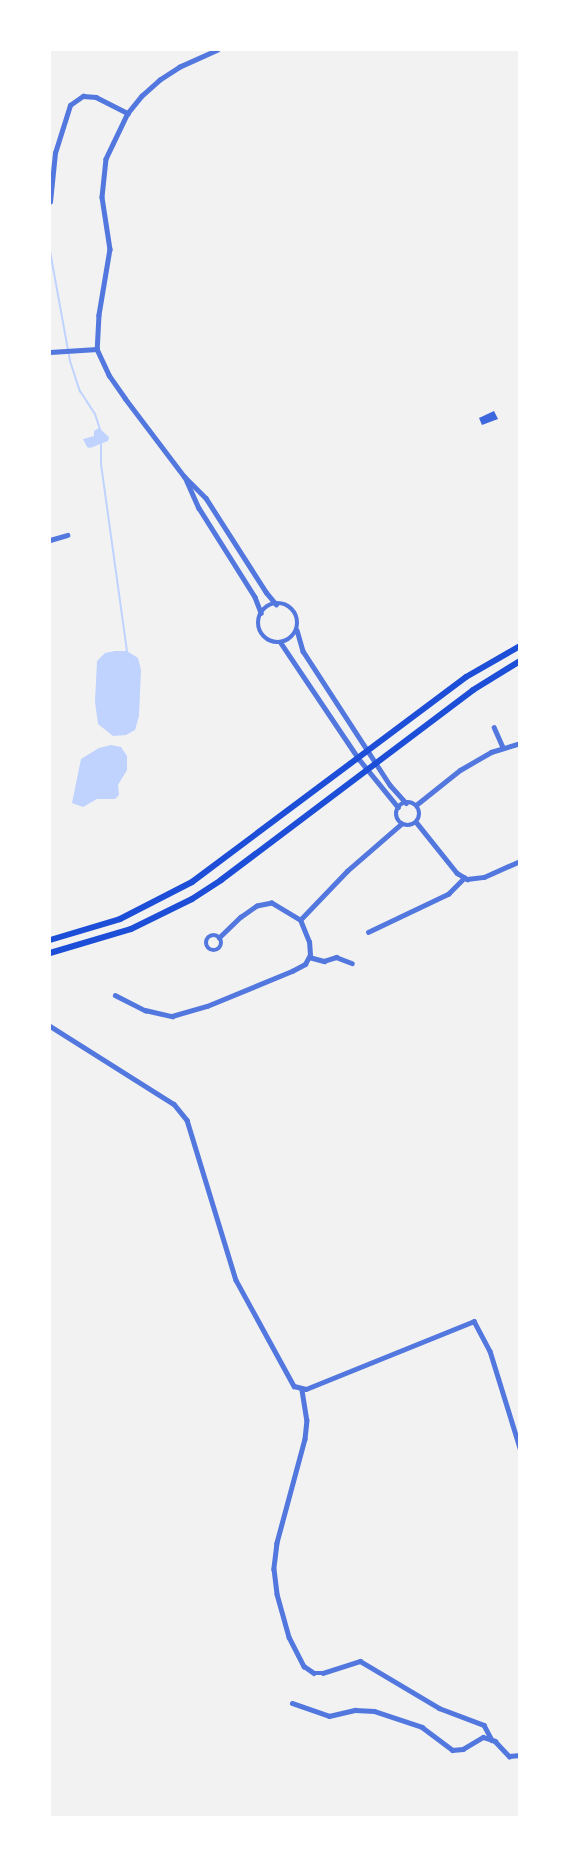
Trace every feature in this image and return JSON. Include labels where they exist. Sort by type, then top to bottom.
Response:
[{"type":"main road","points":[[50,940],[120,919],[192,882],[466,677],[519,646]]},
{"type":"main road","points":[[50,953],[131,930],[192,899],[473,690],[519,661]]},
{"type":"street","points":[[218,50],[160,80],[128,113],[106,159],[102,179],[102,197],[110,249],[99,315],[97,349],[109,375],[184,476],[206,498],[276,604]]},
{"type":"street","points":[[50,202],[55,153],[70,105],[83,96],[96,97],[128,113]]},
{"type":"street","points":[[50,352],[97,349]]},
{"type":"street","points":[[184,476],[197,504],[255,597],[261,613],[258,625],[264,637],[275,643],[281,643],[291,639],[297,630]]},
{"type":"street","points":[[197,504],[206,498]]},
{"type":"street","points":[[50,540],[67,535]]},
{"type":"street","points":[[222,545],[233,538]]},
{"type":"street","points":[[261,613],[276,604],[283,604],[294,611],[303,651],[375,763],[406,803]]},
{"type":"street","points":[[281,643],[359,759],[398,807]]},
{"type":"street","points":[[494,727],[503,747]]},
{"type":"street","points":[[398,807],[406,803],[416,805],[460,770],[503,747],[519,743]]},
{"type":"street","points":[[416,805],[420,813],[417,823]]},
{"type":"street","points":[[398,807],[396,816],[401,824],[408,826],[417,823]]},
{"type":"street","points":[[417,823],[464,878]]},
{"type":"street","points":[[300,920],[333,885],[401,824]]},
{"type":"street","points":[[368,932],[448,894],[464,878],[480,878],[519,861]]},
{"type":"street","points":[[115,995],[145,1010],[172,1016],[207,1006],[292,971],[305,964],[309,957],[309,942],[300,920],[276,904],[262,904],[241,917],[219,938]]},
{"type":"street","points":[[309,957],[324,961],[336,957],[352,963]]},
{"type":"street","points":[[50,1026],[174,1104],[187,1120],[236,1280],[292,1383],[302,1389],[307,1420],[305,1439],[277,1543],[274,1569],[277,1594],[289,1637],[303,1666],[314,1673],[323,1673],[360,1661],[439,1708],[484,1725],[492,1740],[507,1755],[514,1758],[519,1755]]},
{"type":"street","points":[[302,1389],[474,1321],[490,1352],[519,1449]]},
{"type":"street","points":[[291,1703],[329,1716],[355,1710],[374,1711],[422,1727],[452,1750],[463,1749],[478,1738],[492,1740]]},
{"type":"water","points":[[99,428],[109,437],[108,441],[87,447],[83,439],[94,436],[94,431]]},
{"type":"water","points":[[127,651],[138,658],[141,670],[139,716],[135,730],[126,735],[113,736],[98,724],[95,702],[97,661],[105,653]]},
{"type":"water","points":[[111,745],[121,747],[127,756],[127,770],[118,785],[119,795],[115,799],[97,799],[83,807],[72,803],[81,759],[99,748]]},
{"type":"building","points":[[494,411],[498,419],[482,425],[479,418]]},
{"type":"waterway","points":[[50,251],[70,361],[80,391],[95,414],[101,432]]},
{"type":"waterway","points":[[101,441],[101,464],[127,651]]}]
